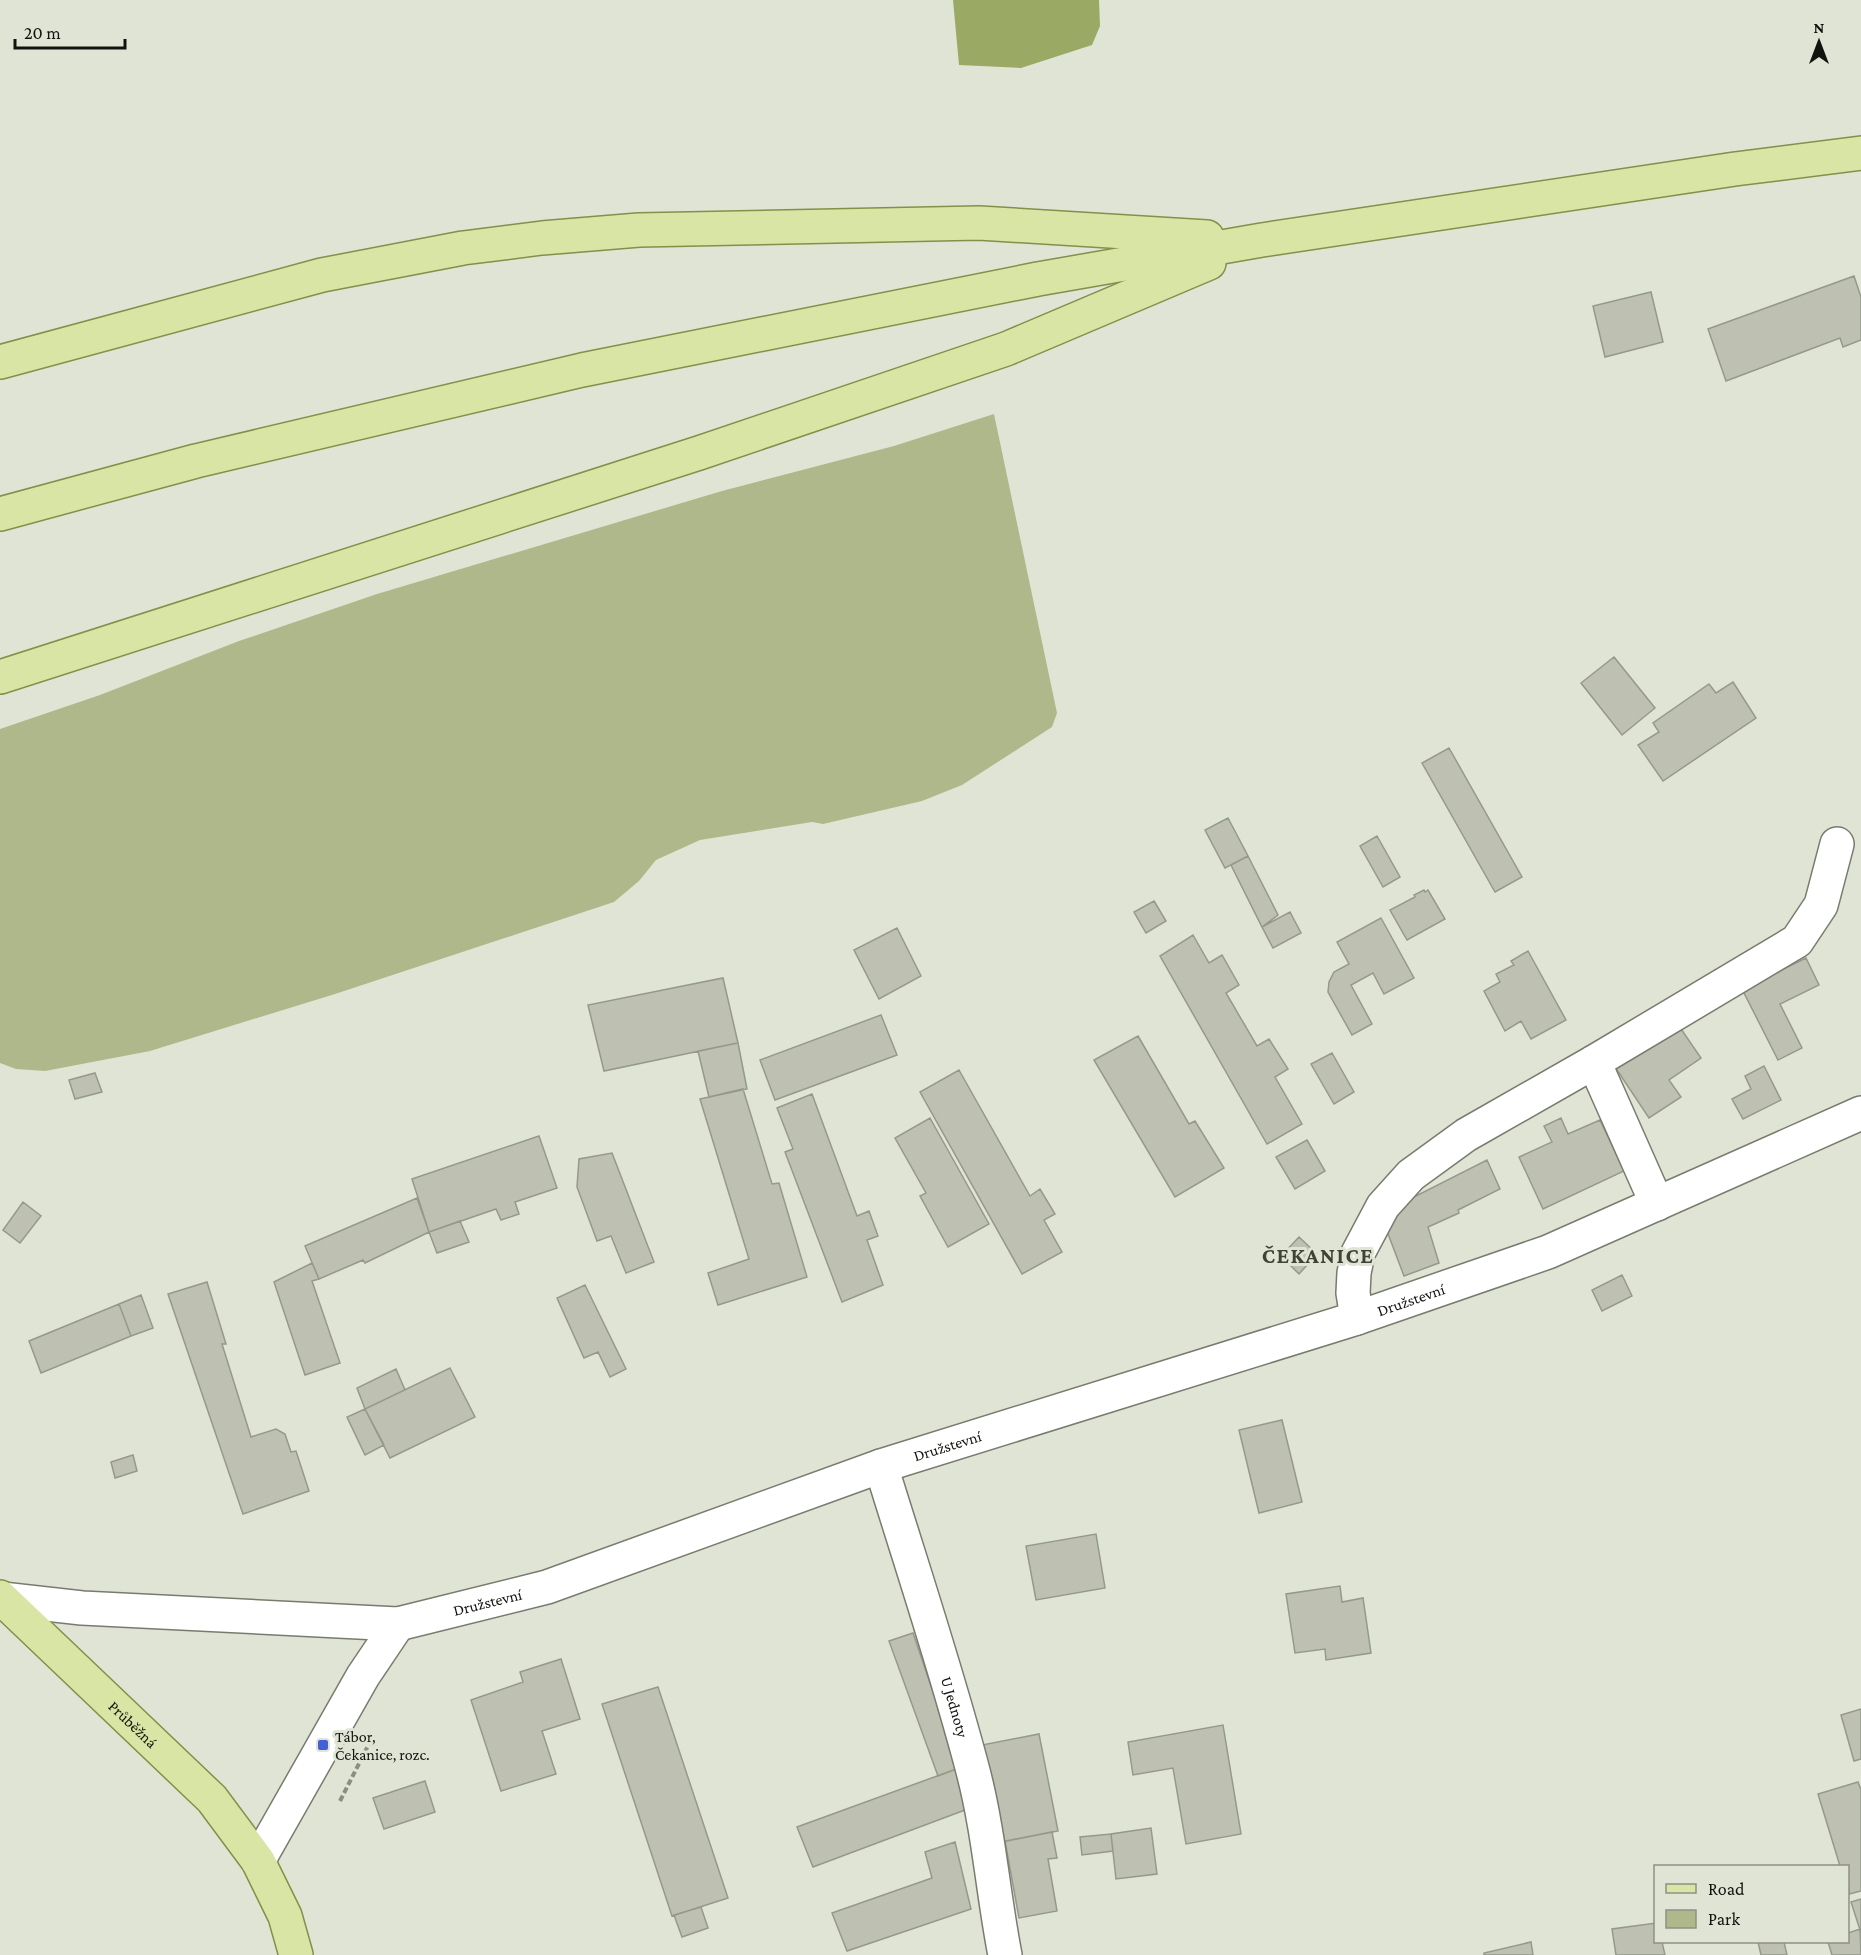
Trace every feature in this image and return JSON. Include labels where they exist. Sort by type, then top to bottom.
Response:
[{"type":"main road","points":[[0,514],[196,461],[582,370],[1038,279],[1262,240],[1735,169],[1861,153]]},
{"type":"main road","points":[[0,362],[322,275],[463,248],[542,238],[639,230],[979,223],[1262,240]]},
{"type":"main road","points":[[0,677],[699,453],[1006,349],[1262,240]]},
{"type":"main road","name":"Průběžná","points":[[1,1598],[212,1799],[258,1861],[285,1916],[296,1955]]},
{"type":"street","points":[[1356,1318],[1353,1283],[1358,1253],[1383,1206],[1411,1174],[1466,1135],[1797,941],[1821,905],[1837,844]]},
{"type":"street","points":[[1594,1062],[1657,1204]]},
{"type":"street","name":"Družstevní","points":[[1,1598],[82,1608],[398,1624],[547,1587],[881,1466],[1356,1318],[1548,1252],[1861,1113]]},
{"type":"street","name":"U Jednoty","points":[[881,1466],[973,1772],[989,1847],[1005,1955]]},
{"type":"street","points":[[258,1861],[363,1676],[398,1624]]},
{"type":"path","points":[[340,1801],[374,1734]]},
{"type":"green space","points":[[953,0],[1099,0],[1100,26],[1092,45],[1021,68],[959,65]]},
{"type":"green space","points":[[994,414],[1057,713],[1052,727],[962,785],[922,801],[823,824],[812,822],[700,840],[656,860],[639,881],[614,902],[335,994],[150,1051],[45,1071],[16,1069],[0,1063],[0,729],[100,695],[239,641],[377,594],[722,491],[894,446]]},
{"type":"building","points":[[1854,276],[1861,297],[1861,340],[1843,347],[1840,338],[1726,381],[1708,329]]},
{"type":"building","points":[[1651,292],[1663,342],[1605,357],[1593,306]]},
{"type":"building","points":[[1614,657],[1655,708],[1622,735],[1581,683]]},
{"type":"building","points":[[1733,682],[1756,718],[1663,781],[1638,745],[1659,732],[1653,723],[1709,684],[1716,693]]},
{"type":"building","points":[[1449,748],[1522,877],[1495,892],[1422,763]]},
{"type":"building","points":[[1228,818],[1248,856],[1225,868],[1205,830]]},
{"type":"building","points":[[1377,836],[1400,877],[1383,887],[1360,846]]},
{"type":"building","points":[[1248,856],[1278,915],[1262,927],[1231,865]]},
{"type":"building","points":[[1424,890],[1425,892],[1428,890],[1445,919],[1407,940],[1390,910]]},
{"type":"building","points":[[1154,901],[1166,921],[1146,933],[1134,912]]},
{"type":"building","points":[[1290,912],[1301,933],[1273,948],[1262,927]]},
{"type":"building","points":[[1381,918],[1414,978],[1384,994],[1373,973],[1351,985],[1372,1024],[1352,1035],[1328,992],[1329,982],[1334,972],[1349,964],[1337,942]]},
{"type":"building","points":[[897,928],[921,976],[879,999],[854,950]]},
{"type":"building","points":[[1193,935],[1209,963],[1222,955],[1239,985],[1226,993],[1257,1046],[1269,1039],[1288,1069],[1275,1077],[1302,1124],[1267,1144],[1160,956]]},
{"type":"building","points":[[1528,951],[1566,1020],[1531,1039],[1521,1021],[1505,1031],[1484,991],[1500,982],[1496,974],[1514,965],[1511,961]]},
{"type":"building","points":[[1806,958],[1819,985],[1780,1004],[1802,1048],[1778,1060],[1742,989]]},
{"type":"building","points":[[723,978],[738,1043],[604,1071],[588,1005]]},
{"type":"building","points":[[881,1015],[897,1055],[775,1100],[760,1060]]},
{"type":"building","points":[[1679,1026],[1701,1058],[1669,1080],[1681,1097],[1649,1118],[1615,1067]]},
{"type":"building","points":[[1138,1036],[1189,1124],[1195,1121],[1224,1168],[1175,1197],[1094,1060]]},
{"type":"building","points":[[738,1043],[747,1089],[709,1097],[698,1051]]},
{"type":"building","points":[[1332,1053],[1354,1092],[1334,1104],[1311,1064]]},
{"type":"building","points":[[1764,1066],[1781,1100],[1743,1119],[1732,1099],[1751,1089],[1745,1076]]},
{"type":"building","points":[[959,1070],[1030,1196],[1040,1189],[1055,1214],[1044,1220],[1062,1252],[1022,1274],[920,1092]]},
{"type":"building","points":[[95,1073],[102,1092],[75,1099],[69,1080]]},
{"type":"building","points":[[743,1089],[772,1184],[779,1183],[807,1277],[718,1305],[708,1273],[749,1259],[700,1099]]},
{"type":"building","points":[[812,1094],[857,1216],[869,1211],[878,1236],[867,1240],[883,1285],[842,1302],[785,1152],[793,1149],[777,1108]]},
{"type":"building","points":[[930,1118],[989,1224],[948,1247],[920,1196],[926,1193],[895,1138]]},
{"type":"building","points":[[1561,1118],[1568,1134],[1600,1120],[1624,1171],[1543,1209],[1519,1157],[1552,1142],[1544,1126]]},
{"type":"building","points":[[539,1136],[557,1188],[515,1202],[519,1214],[501,1220],[496,1209],[429,1232],[412,1179]]},
{"type":"building","points":[[1307,1140],[1325,1171],[1295,1189],[1276,1157]]},
{"type":"building","points":[[612,1153],[654,1262],[626,1273],[611,1236],[597,1241],[577,1187],[579,1159]]},
{"type":"building","points":[[1487,1160],[1500,1189],[1458,1210],[1459,1213],[1428,1227],[1439,1263],[1404,1276],[1387,1231],[1402,1203]]},
{"type":"building","points":[[417,1198],[429,1232],[365,1263],[363,1260],[319,1279],[305,1246]]},
{"type":"building","points":[[23,1202],[41,1216],[20,1243],[3,1230]]},
{"type":"building","points":[[460,1221],[469,1242],[437,1253],[429,1232]]},
{"type":"building","points":[[1299,1237],[1317,1254],[1299,1274],[1281,1256]]},
{"type":"building","points":[[312,1263],[319,1279],[312,1281],[340,1363],[305,1375],[274,1282]]},
{"type":"building","points":[[1622,1275],[1632,1296],[1602,1311],[1592,1290]]},
{"type":"building","points":[[207,1282],[226,1344],[222,1344],[251,1437],[276,1429],[285,1434],[291,1452],[296,1451],[309,1491],[243,1514],[168,1294]]},
{"type":"building","points":[[585,1285],[626,1369],[610,1377],[598,1352],[584,1358],[557,1298]]},
{"type":"building","points":[[141,1295],[153,1328],[131,1336],[119,1304]]},
{"type":"building","points":[[119,1304],[131,1336],[41,1373],[29,1341]]},
{"type":"building","points":[[450,1368],[475,1417],[390,1458],[365,1409]]},
{"type":"building","points":[[396,1369],[405,1390],[365,1409],[357,1388]]},
{"type":"building","points":[[365,1409],[384,1445],[365,1455],[347,1417]]},
{"type":"building","points":[[1282,1420],[1302,1502],[1259,1513],[1239,1430]]},
{"type":"building","points":[[133,1455],[137,1471],[115,1478],[111,1462]]},
{"type":"building","points":[[1096,1534],[1105,1588],[1036,1600],[1026,1546]]},
{"type":"building","points":[[1340,1586],[1342,1602],[1363,1598],[1371,1653],[1326,1660],[1325,1649],[1295,1653],[1286,1594]]},
{"type":"building","points":[[913,1633],[959,1768],[938,1776],[889,1641]]},
{"type":"building","points":[[561,1659],[580,1719],[542,1731],[556,1774],[501,1791],[471,1700],[523,1682],[520,1672]]},
{"type":"building","points":[[658,1687],[728,1898],[672,1916],[602,1704]]},
{"type":"building","points":[[1861,1709],[1861,1759],[1854,1761],[1841,1715]]},
{"type":"building","points":[[1223,1725],[1241,1834],[1186,1844],[1173,1768],[1133,1775],[1128,1742]]},
{"type":"building","points":[[1039,1734],[1058,1831],[1002,1842],[982,1745]]},
{"type":"building","points":[[959,1768],[973,1807],[813,1867],[797,1827]]},
{"type":"building","points":[[425,1781],[435,1812],[384,1829],[373,1798]]},
{"type":"building","points":[[1858,1782],[1861,1790],[1861,1891],[1849,1894],[1849,1865],[1840,1865],[1818,1794]]},
{"type":"building","points":[[1151,1828],[1157,1874],[1116,1879],[1111,1834]]},
{"type":"building","points":[[1052,1832],[1057,1858],[1048,1859],[1057,1911],[1019,1918],[1005,1841]]},
{"type":"building","points":[[1111,1834],[1113,1851],[1082,1855],[1080,1837]]},
{"type":"building","points":[[955,1842],[971,1909],[847,1951],[832,1913],[932,1878],[925,1852]]},
{"type":"building","points":[[1861,1899],[1861,1933],[1851,1902]]},
{"type":"building","points":[[701,1907],[708,1928],[682,1937],[674,1915]]},
{"type":"building","points":[[1654,1923],[1654,1943],[1662,1943],[1665,1955],[1616,1955],[1612,1929]]},
{"type":"building","points":[[1860,1929],[1861,1955],[1832,1955],[1828,1943],[1849,1943],[1849,1933]]},
{"type":"building","points":[[1531,1942],[1533,1955],[1484,1955],[1484,1953]]},
{"type":"building","points":[[1758,1943],[1784,1943],[1787,1955],[1761,1955]]},
{"type":"place","name":"Tábor, Čekanice, rozc.","points":[[323,1745]]},
{"type":"district","name":"ČEKANICE","points":[[1318,1255]]}]
